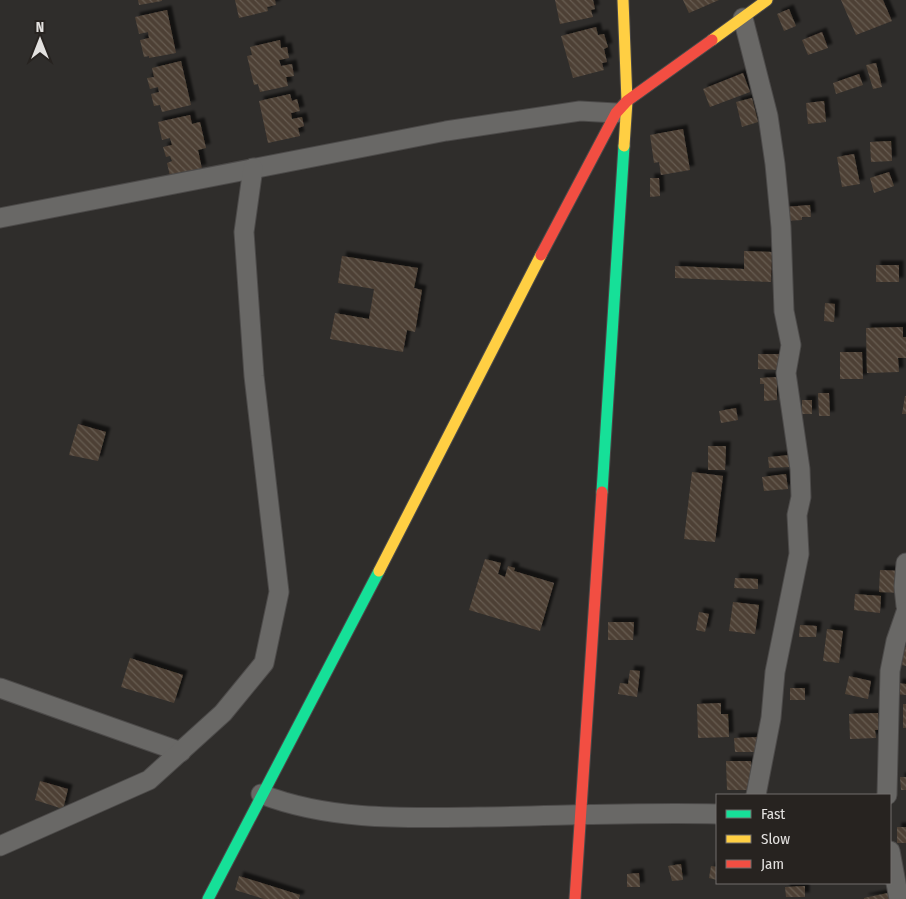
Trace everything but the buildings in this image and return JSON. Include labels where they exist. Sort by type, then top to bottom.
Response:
[{"type":"street","points":[[575,899],[622,107],[623,0]]},
{"type":"street","points":[[208,899],[622,107],[767,0]]},
{"type":"street","points":[[743,18],[768,116],[775,164],[781,227],[784,311],[791,346],[786,373],[800,469],[801,496],[797,515],[799,554],[775,672],[767,745],[756,794]]},
{"type":"street","points":[[0,218],[446,130],[622,107]]},
{"type":"street","points":[[0,846],[150,780],[223,713],[264,663],[278,592],[254,376],[244,232],[254,168]]},
{"type":"street","points":[[906,563],[904,587],[906,606]]},
{"type":"street","points":[[887,794],[890,671],[896,641],[906,612]]},
{"type":"street","points":[[0,688],[181,752]]},
{"type":"street","points":[[262,794],[290,805],[360,816],[424,818],[716,814]]},
{"type":"street","points":[[891,856],[899,899]]},
{"type":"traffic: fast","points":[[602,492],[624,146]]},
{"type":"traffic: fast","points":[[208,899],[379,571]]},
{"type":"traffic: slow","points":[[623,0],[627,101],[624,146]]},
{"type":"traffic: slow","points":[[712,40],[767,0]]},
{"type":"traffic: slow","points":[[379,571],[541,255]]},
{"type":"traffic: jam","points":[[541,255],[616,113],[627,101],[712,40]]},
{"type":"traffic: jam","points":[[575,899],[602,492]]}]
